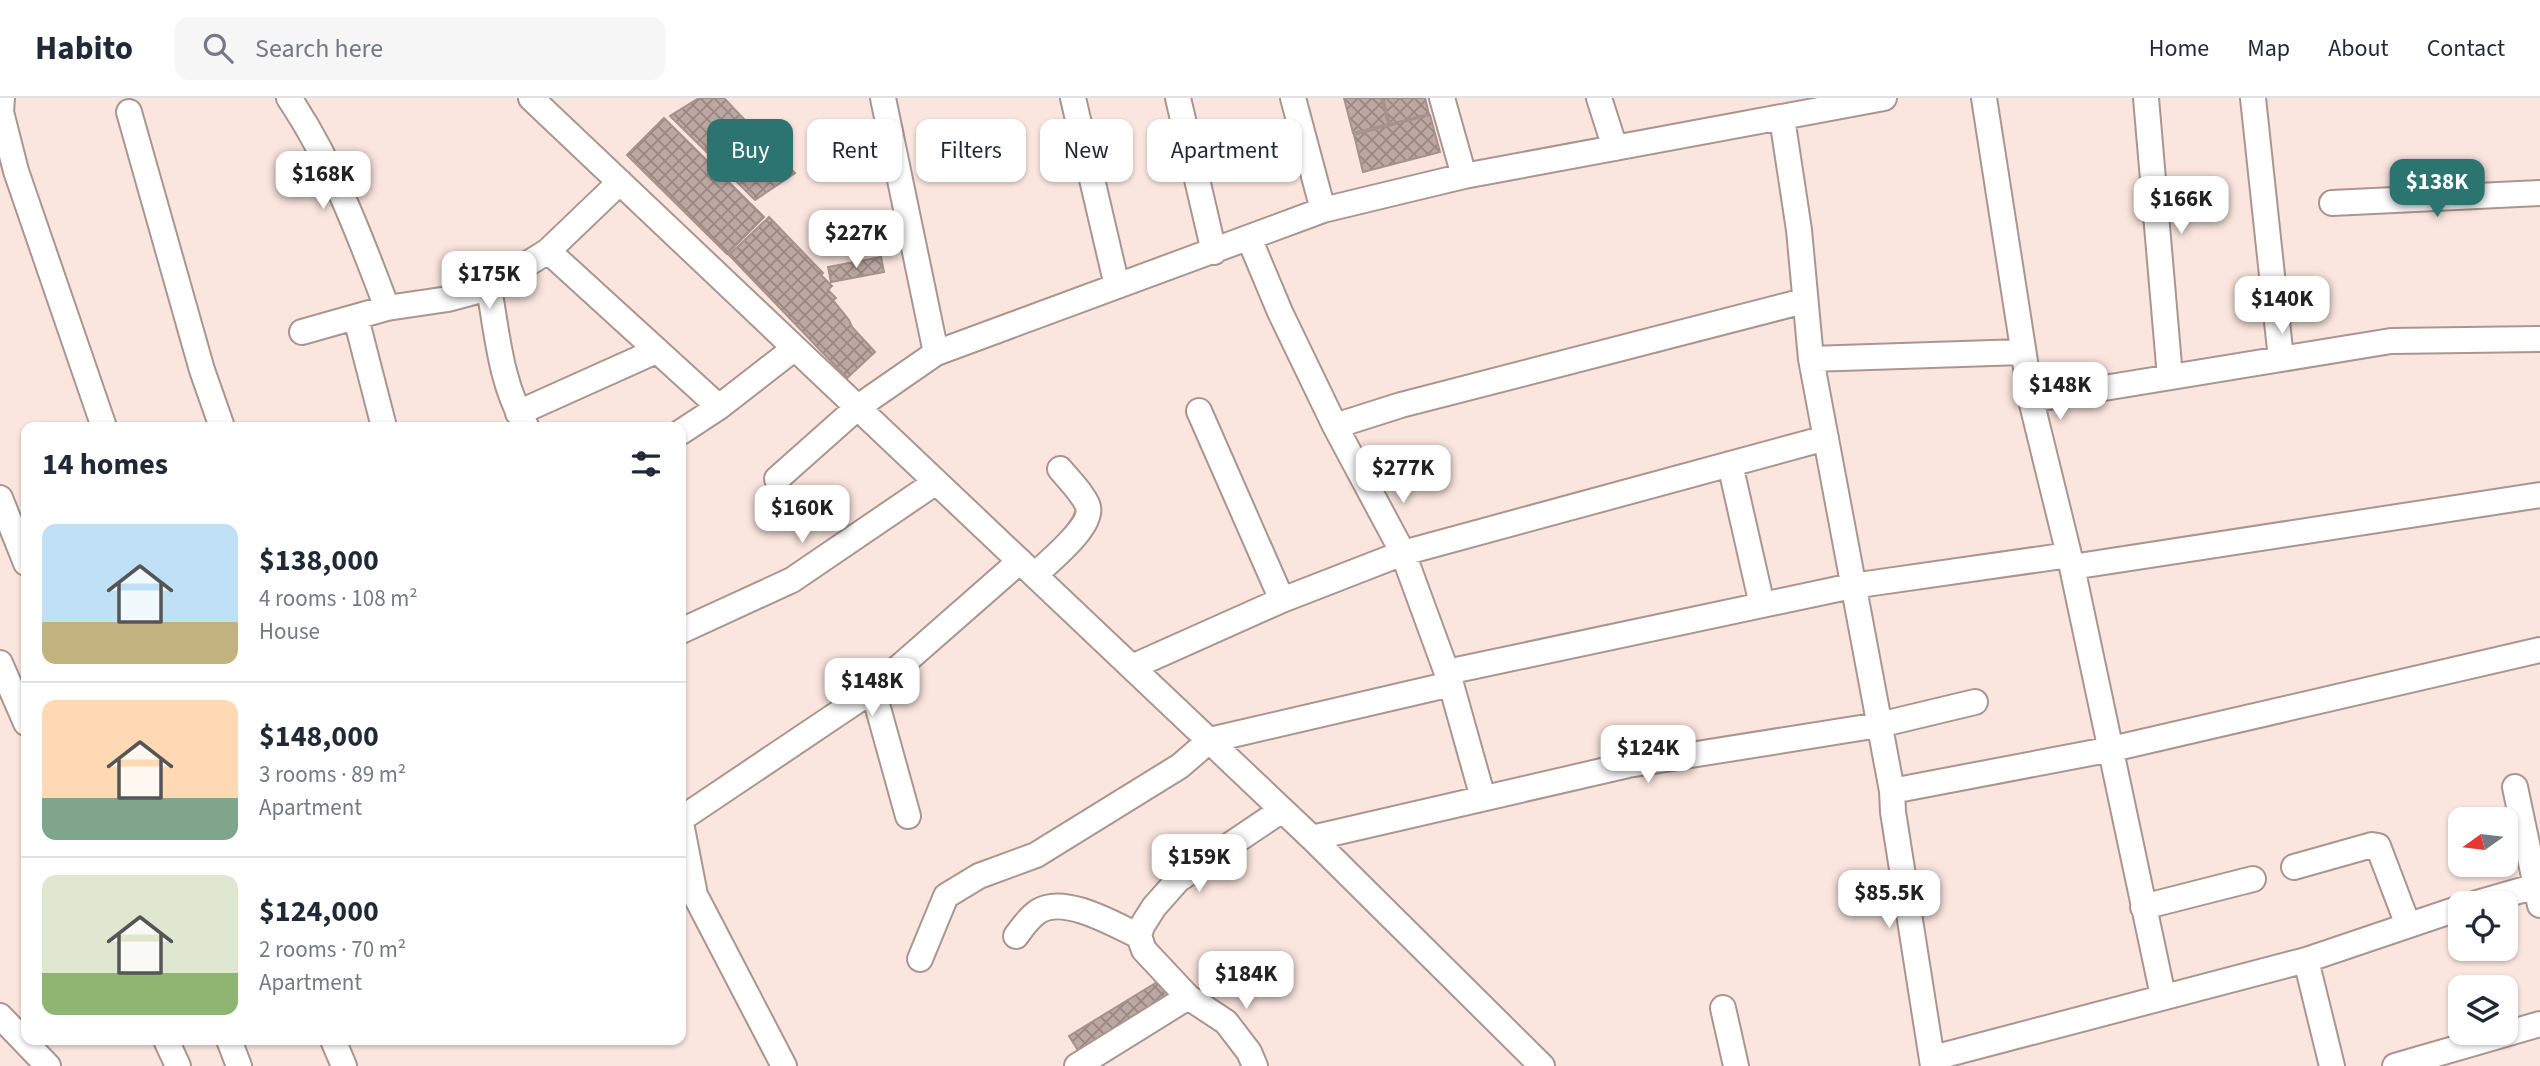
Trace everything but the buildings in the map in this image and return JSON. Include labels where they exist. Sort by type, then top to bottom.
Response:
[{"type":"street","points":[[2,98],[1,112],[16,171],[102,422]]},
{"type":"street","points":[[289,98],[313,139],[359,232],[387,308]]},
{"type":"street","points":[[531,98],[1210,740],[1542,1066]]},
{"type":"street","points":[[883,98],[936,353]]},
{"type":"street","points":[[1073,98],[1117,286]]},
{"type":"street","points":[[1178,98],[1214,252]]},
{"type":"street","points":[[1293,98],[1323,210]]},
{"type":"street","points":[[1442,98],[1464,176]]},
{"type":"street","points":[[1599,98],[1615,148]]},
{"type":"street","points":[[1984,98],[2031,400],[2071,561],[2163,996]]},
{"type":"street","points":[[2146,98],[2170,377]]},
{"type":"street","points":[[2253,98],[2281,359]]},
{"type":"street","points":[[777,479],[858,407],[936,353],[1323,210],[1464,176],[1874,99]]},
{"type":"street","points":[[129,112],[202,370],[220,422]]},
{"type":"street","points":[[1782,118],[1799,230],[1811,359],[1892,791],[1893,812],[1933,1062],[2163,996],[2306,960],[2448,912]]},
{"type":"street","points":[[302,332],[387,308],[448,299],[489,288],[548,251],[620,182]]},
{"type":"street","points":[[2332,203],[2540,193]]},
{"type":"street","points":[[1249,238],[1280,312],[1335,426],[1403,553],[1449,678],[1483,798]]},
{"type":"street","points":[[548,251],[719,407]]},
{"type":"street","points":[[489,288],[502,360],[522,420],[656,351]]},
{"type":"street","points":[[1335,426],[1401,405],[1804,301]]},
{"type":"street","points":[[356,318],[383,422]]},
{"type":"street","points":[[2031,400],[2391,341],[2540,339]]},
{"type":"street","points":[[686,429],[719,407],[795,348]]},
{"type":"street","points":[[1811,359],[2022,352]]},
{"type":"street","points":[[1199,411],[1282,600]]},
{"type":"street","points":[[1132,667],[1282,600],[1403,553],[1826,438]]},
{"type":"street","points":[[1730,464],[1762,605]]},
{"type":"street","points":[[686,818],[873,690],[1027,568],[1080,531],[1088,517],[1088,506],[1060,469]]},
{"type":"street","points":[[686,629],[792,580],[936,482]]},
{"type":"street","points":[[920,958],[946,896],[979,876],[1037,855],[1180,766],[1210,740],[1449,678],[1852,586],[2071,561],[2540,495]]},
{"type":"street","points":[[0,498],[21,550]]},
{"type":"street","points":[[1892,791],[2112,749],[2540,650]]},
{"type":"street","points":[[0,663],[21,711]]},
{"type":"street","points":[[873,690],[908,816]]},
{"type":"street","points":[[1312,838],[1628,765],[1879,726],[1976,702]]},
{"type":"street","points":[[2515,787],[2538,895],[2518,898]]},
{"type":"street","points":[[1255,1066],[1250,1052],[1226,1022],[1188,997],[1144,950],[1139,936],[1154,907],[1178,880],[1282,810]]},
{"type":"street","points":[[2294,867],[2372,845],[2378,846],[2408,925]]},
{"type":"street","points":[[686,847],[695,895],[784,1066]]},
{"type":"street","points":[[2143,906],[2253,879]]},
{"type":"street","points":[[1016,936],[1039,910],[1057,906],[1081,910],[1139,936]]},
{"type":"street","points":[[2306,960],[2332,1066]]},
{"type":"street","points":[[1077,1066],[1188,997]]},
{"type":"street","points":[[1723,1008],[1736,1066]]},
{"type":"street","points":[[0,1016],[21,1038]]},
{"type":"street","points":[[2395,1066],[2540,1024]]},
{"type":"street","points":[[28,1045],[48,1066]]},
{"type":"street","points":[[168,1045],[178,1066]]},
{"type":"street","points":[[231,1045],[239,1066]]},
{"type":"street","points":[[335,1045],[344,1066]]}]
